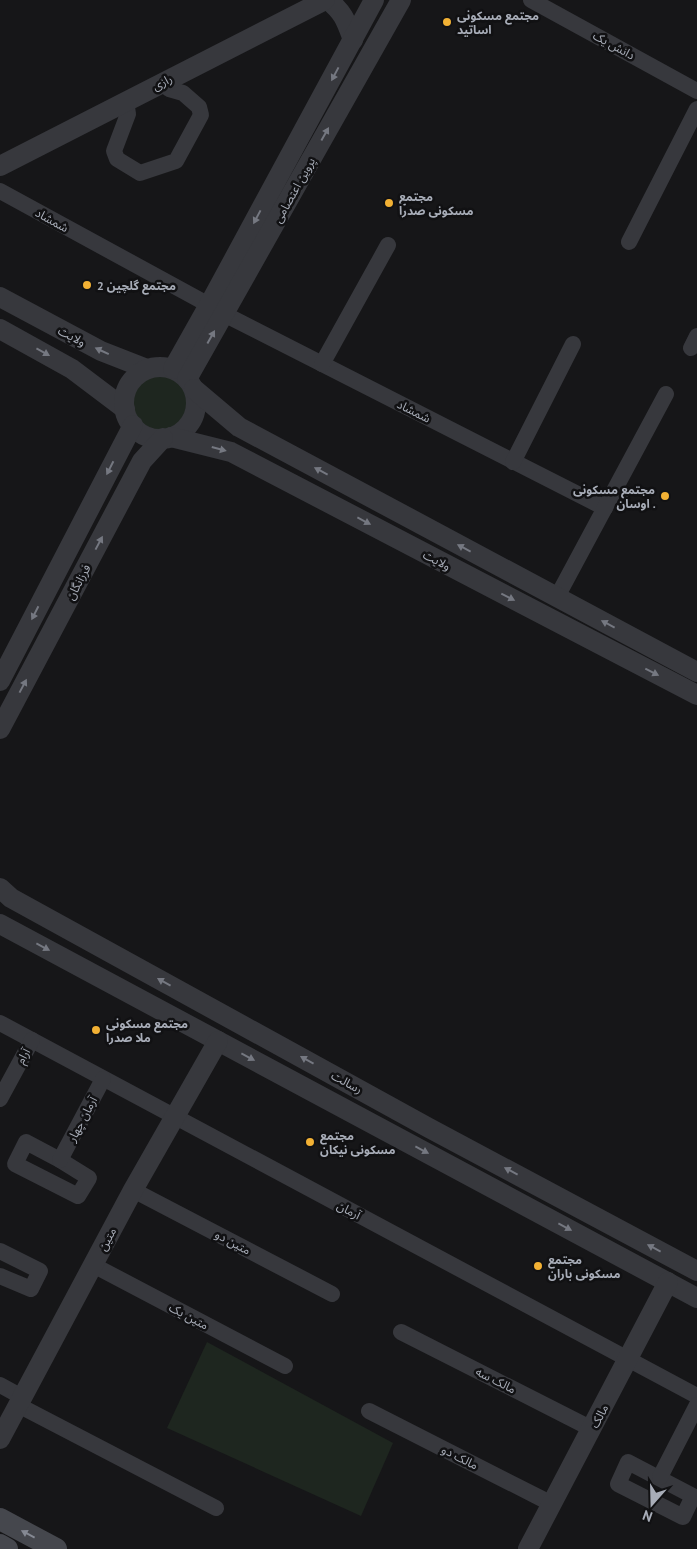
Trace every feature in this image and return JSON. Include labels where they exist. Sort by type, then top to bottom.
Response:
[{"type":"main road","points":[[0,1519],[56,1549]]},
{"type":"main road","points":[[0,1545],[8,1549]]},
{"type":"street","points":[[326,0],[340,10],[353,40]]},
{"type":"street","name":"رازی","points":[[0,166],[326,0]]},
{"type":"street","name":"پروین اعتصامی","points":[[217,309],[401,0]]},
{"type":"street","name":"دانش یک","points":[[530,0],[697,91]]},
{"type":"street","points":[[370,9],[372,16],[382,24],[383,32]]},
{"type":"street","name":"پروین اعتصامی","points":[[185,379],[217,309],[370,9]]},
{"type":"street","points":[[126,101],[128,114],[114,151],[117,159],[140,173],[176,161],[201,115],[199,107],[183,93],[169,89],[164,81]]},
{"type":"street","points":[[629,242],[697,109]]},
{"type":"street","name":"شمشاد","points":[[0,192],[322,364],[605,508]]},
{"type":"street","points":[[322,364],[388,245]]},
{"type":"street","name":"ولایت","points":[[0,297],[101,351],[147,370]]},
{"type":"street","points":[[0,329],[72,369],[129,417],[146,435],[167,438],[184,429],[193,418],[196,404],[185,379],[164,367],[147,370],[140,373],[129,385],[124,401],[129,417]]},
{"type":"street","points":[[513,462],[573,344]]},
{"type":"street","name":"ولایت","points":[[185,379],[239,427],[697,672]]},
{"type":"street","points":[[557,597],[666,394]]},
{"type":"street","name":"فرزانگان","points":[[0,681],[129,417]]},
{"type":"street","name":"ولایت","points":[[167,438],[231,452],[697,696]]},
{"type":"street","name":"فرزانگان","points":[[0,729],[142,461],[167,438]]},
{"type":"street","name":"رسالت","points":[[0,888],[11,898],[89,941],[421,1123],[697,1271]]},
{"type":"street","name":"رسالت","points":[[0,924],[697,1298]]},
{"type":"street","name":"آرمان","points":[[0,1023],[174,1118],[697,1396]]},
{"type":"street","name":"آرام","points":[[0,1099],[32,1040]]},
{"type":"street","name":"متین","points":[[0,1439],[134,1190],[218,1041]]},
{"type":"street","name":"آرمان چهار","points":[[60,1160],[103,1079]]},
{"type":"street","name":"متین دو","points":[[134,1190],[332,1294]]},
{"type":"street","points":[[0,1251],[40,1271],[31,1289],[0,1276]]},
{"type":"street","name":"متین یک","points":[[93,1265],[285,1366]]},
{"type":"street","name":"مالک","points":[[528,1549],[668,1282]]},
{"type":"street","name":"مالک سه","points":[[401,1332],[592,1428]]},
{"type":"street","points":[[0,1385],[20,1401],[216,1508]]},
{"type":"street","points":[[660,1477],[697,1405]]},
{"type":"street","name":"مالک دو","points":[[369,1411],[552,1504]]},
{"type":"shaded area","points":[[155,376],[165,376],[179,384],[185,393],[187,403],[185,413],[179,422],[165,430],[155,430],[145,425],[138,418],[133,408],[133,398],[138,388],[145,381]]},
{"type":"shaded area","points":[[207,1342],[393,1443],[361,1516],[167,1428]]},
{"type":"place","name":"مجتمع مسکونی اساتید","points":[[447,22]]},
{"type":"place","name":"مجتمع مسکونی صدرا","points":[[389,203]]},
{"type":"place","name":"مجتمع گلچین 2","points":[[87,285]]},
{"type":"place","name":"مجتمع مسکونی اوسان .","points":[[665,496]]},
{"type":"place","name":"مجتمع مسکونی ملا صدرا","points":[[96,1030]]},
{"type":"place","name":"مجتمع مسکونی نیکان","points":[[310,1142]]},
{"type":"place","name":"مجتمع مسکونی باران","points":[[538,1266]]}]
